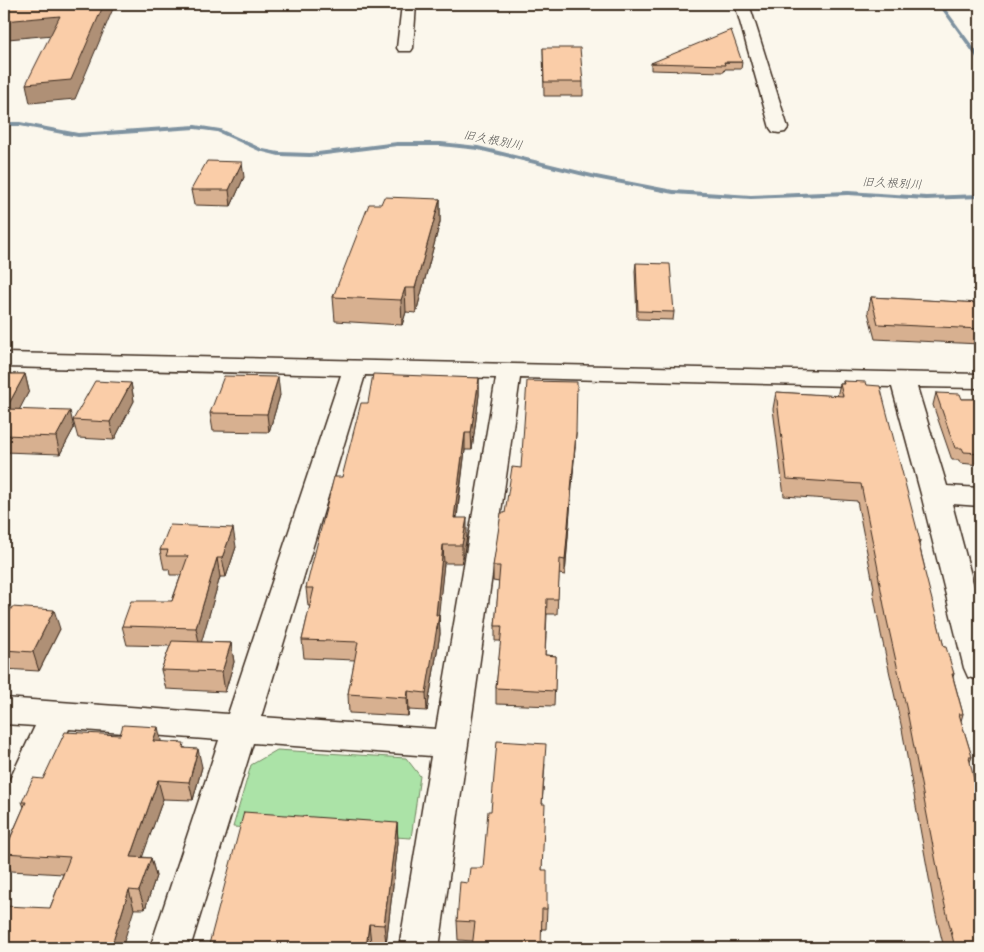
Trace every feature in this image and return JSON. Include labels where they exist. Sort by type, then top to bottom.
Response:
[{"type":"street","points":[[405,48],[410,4]]},
{"type":"street","points":[[742,4],[779,128]]},
{"type":"street","points":[[4,360],[980,381]]},
{"type":"street","points":[[170,948],[355,368]]},
{"type":"street","points":[[419,948],[509,372]]},
{"type":"street","points":[[902,379],[935,494],[980,668]]},
{"type":"street","points":[[935,494],[980,497]]},
{"type":"street","points":[[4,711],[450,744]]},
{"type":"street","points":[[4,830],[58,714]]},
{"type":"green space","points":[[277,750],[406,758],[420,776],[411,838],[233,827],[251,765]]},
{"type":"building","points":[[4,4],[104,4],[71,80],[26,84],[60,16],[4,21]]},
{"type":"building","points":[[731,30],[742,62],[724,62],[725,65],[651,63]]},
{"type":"building","points":[[543,48],[580,48],[583,82],[544,82]]},
{"type":"building","points":[[207,161],[242,162],[229,190],[191,190]]},
{"type":"building","points":[[384,197],[440,199],[415,288],[405,288],[401,300],[333,297],[369,204],[381,204]]},
{"type":"building","points":[[636,263],[670,264],[674,312],[638,311]]},
{"type":"building","points":[[871,297],[980,303],[980,329],[878,324]]},
{"type":"building","points":[[4,370],[10,370],[8,374],[25,374],[6,409],[70,411],[56,437],[4,435]]},
{"type":"building","points":[[373,374],[479,378],[471,433],[465,433],[454,518],[467,518],[462,545],[443,545],[436,615],[439,615],[426,693],[408,691],[407,698],[348,694],[358,642],[302,640],[314,588],[306,588],[334,477],[342,477],[361,403],[368,403]]},
{"type":"building","points":[[224,376],[278,377],[267,414],[210,413]]},
{"type":"building","points":[[95,381],[131,383],[110,422],[73,420]]},
{"type":"building","points":[[527,381],[577,382],[576,433],[565,560],[560,559],[558,599],[547,599],[545,655],[556,656],[555,691],[496,688],[502,626],[495,626],[500,566],[493,566],[501,513],[505,513],[512,467],[521,468]]},
{"type":"building","points":[[843,381],[866,382],[867,385],[880,386],[920,541],[918,541],[924,569],[944,647],[946,647],[954,674],[952,674],[963,714],[959,714],[972,757],[969,757],[980,807],[980,948],[955,948],[942,893],[861,484],[787,479],[776,392],[843,396],[840,384],[844,384]]},
{"type":"building","points":[[936,393],[960,394],[962,399],[980,399],[980,453],[964,452],[962,448],[955,448]]},
{"type":"building","points":[[170,525],[233,528],[222,558],[217,558],[196,628],[122,626],[131,601],[172,601],[188,556],[166,556],[168,550],[160,550]]},
{"type":"building","points":[[12,607],[54,610],[33,652],[4,650],[4,623]]},
{"type":"building","points":[[172,641],[231,643],[222,672],[161,670]]},
{"type":"building","points":[[123,725],[158,727],[153,741],[184,743],[183,748],[198,749],[189,782],[158,780],[131,857],[151,858],[139,891],[129,890],[111,948],[4,948],[4,906],[50,908],[70,857],[4,853],[26,802],[22,802],[33,778],[43,779],[65,732],[120,735]]},
{"type":"building","points":[[497,741],[546,744],[542,804],[545,804],[542,870],[547,870],[547,909],[542,909],[541,948],[472,948],[475,922],[457,921],[460,882],[468,883],[470,868],[483,868],[488,811],[491,811]]},
{"type":"building","points":[[244,812],[397,823],[384,925],[369,924],[366,948],[208,948]]},
{"type":"waterway","name":"旧久根別川","points":[[940,4],[980,59]]},
{"type":"waterway","name":"旧久根別川","points":[[4,124],[20,124],[78,135],[195,127],[218,130],[261,150],[279,154],[310,155],[397,144],[441,144],[478,148],[596,177],[673,192],[751,197],[848,193],[926,198],[980,196]]}]
